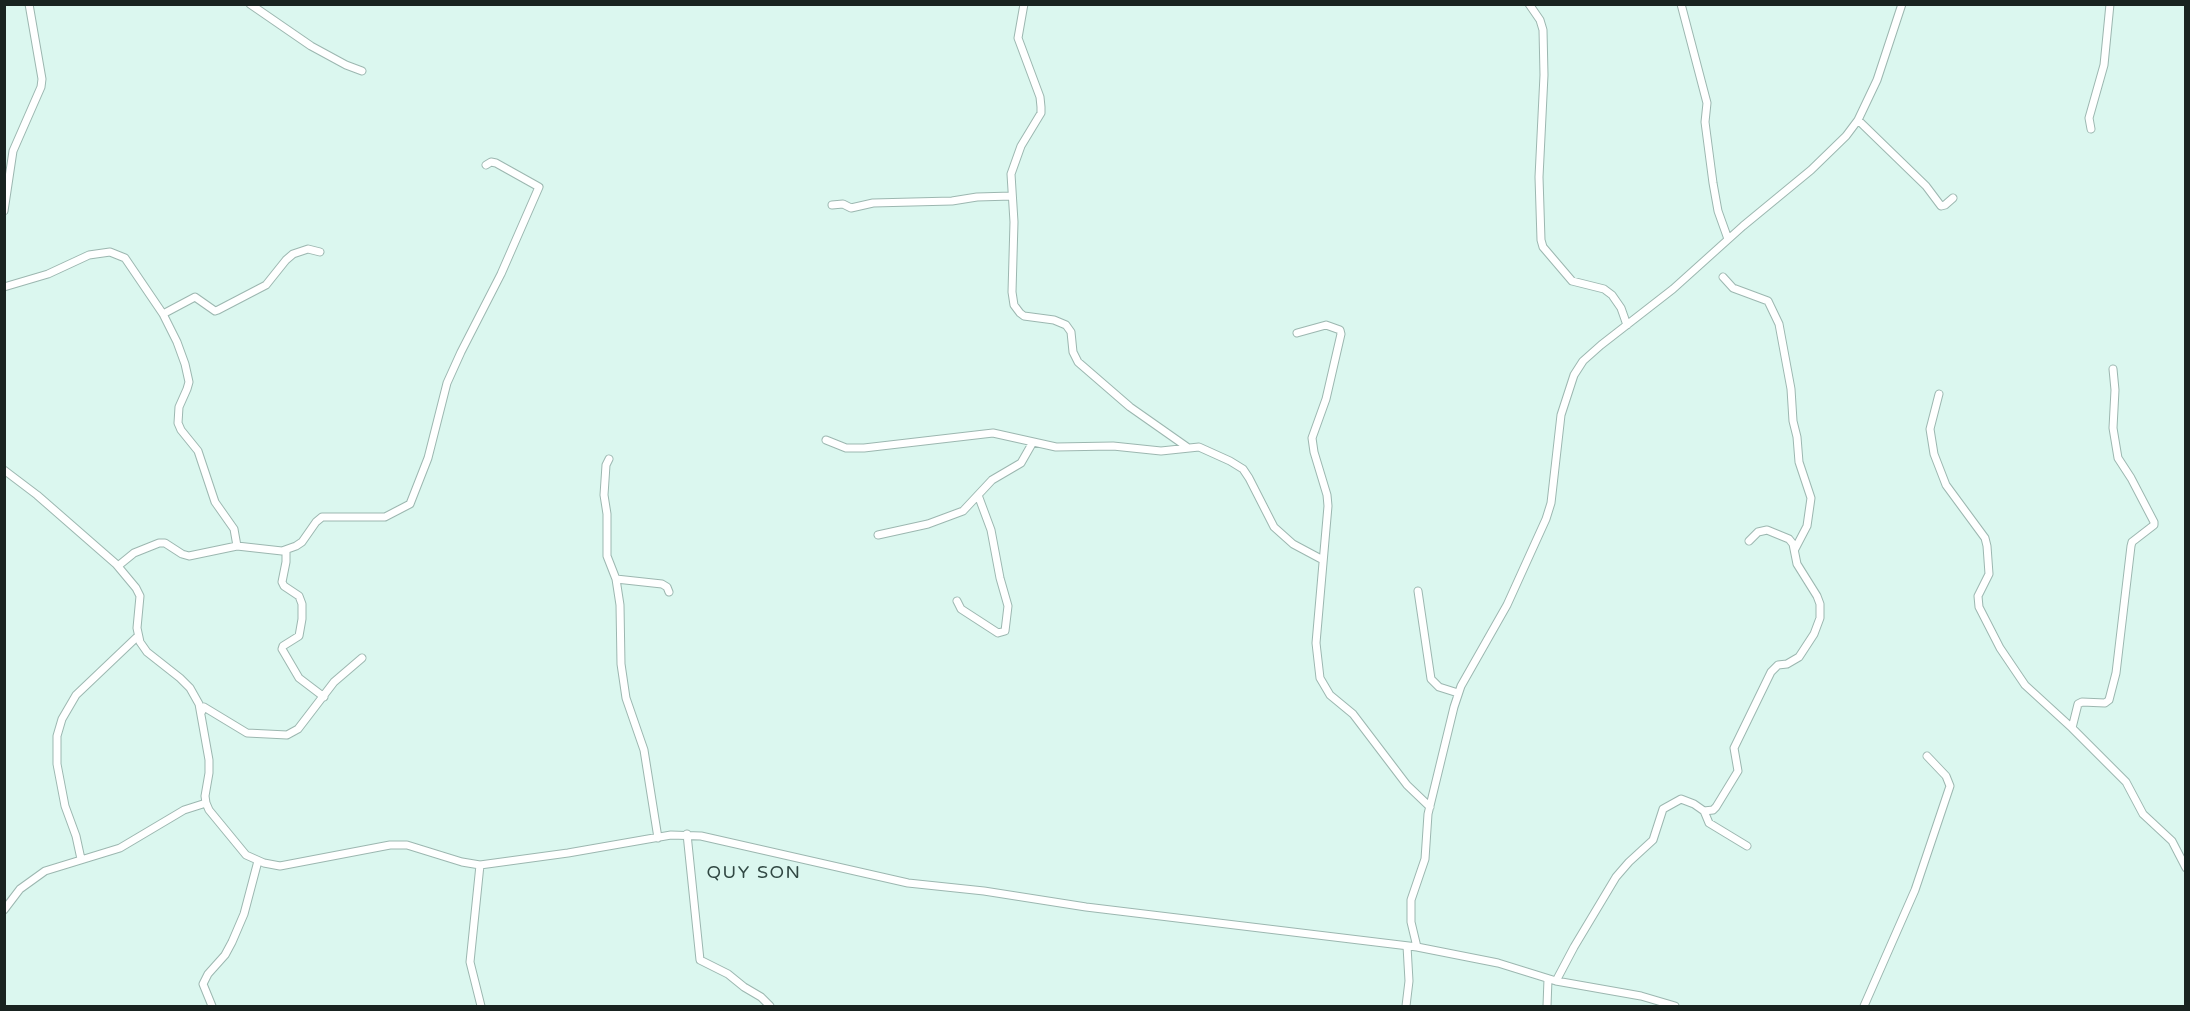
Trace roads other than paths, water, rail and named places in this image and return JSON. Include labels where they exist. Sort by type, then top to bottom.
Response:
[{"type":"street","points":[[4,211],[14,151],[41,87],[42,79],[28,4]]},
{"type":"street","points":[[250,4],[311,46],[362,71]]},
{"type":"street","points":[[1024,4],[1018,38],[1040,97],[1041,111],[1015,158],[1011,174],[1014,222],[1012,292],[1017,310],[1024,316],[1054,320],[1066,325],[1071,332],[1073,352],[1078,362],[1130,407],[1187,447]]},
{"type":"street","points":[[1529,4],[1540,20],[1543,30],[1545,75],[1539,177],[1543,247],[1572,281],[1604,290],[1612,296],[1621,308],[1627,325]]},
{"type":"street","points":[[1681,4],[1707,102],[1705,122],[1713,183],[1718,211],[1728,239]]},
{"type":"street","points":[[1417,947],[1411,922],[1410,900],[1425,859],[1430,807],[1458,693],[1507,605],[1546,519],[1551,503],[1561,415],[1574,375],[1583,361],[1685,279],[1728,239],[1811,170],[1846,136],[1858,120],[1877,80],[1902,4]]},
{"type":"street","points":[[2091,129],[2089,118],[2104,65],[2110,4]]},
{"type":"street","points":[[1858,120],[1926,186],[1941,206],[1953,198]]},
{"type":"street","points":[[118,566],[134,553],[159,543],[165,543],[189,556],[237,546],[274,552],[286,550],[302,542],[322,517],[385,517],[406,506],[412,500],[428,458],[447,383],[501,274],[539,188],[496,163],[491,162],[486,165]]},
{"type":"street","points":[[832,205],[843,204],[851,207],[873,203],[952,201],[977,197],[1012,196]]},
{"type":"street","points":[[163,314],[195,297],[215,311],[218,310],[266,285],[286,260],[293,255],[308,249],[321,252]]},
{"type":"street","points":[[4,287],[48,274],[89,255],[117,254],[125,258],[163,314],[177,342],[188,374],[188,389],[179,407],[178,423],[198,451],[215,502],[234,529],[237,546]]},
{"type":"street","points":[[1723,277],[1733,288],[1768,301],[1779,324],[1791,389],[1792,422],[1797,437],[1799,462],[1811,498],[1807,526],[1795,549]]},
{"type":"street","points":[[1297,333],[1326,325],[1340,330],[1341,334],[1329,388],[1312,438],[1327,495],[1328,520],[1316,643],[1320,678],[1330,695],[1353,714],[1407,785],[1430,807]]},
{"type":"street","points":[[2072,728],[2078,704],[2082,702],[2105,703],[2109,700],[2116,673],[2132,542],[2154,525],[2131,478],[2118,458],[2113,428],[2115,390],[2113,369]]},
{"type":"street","points":[[1939,394],[1930,429],[1934,454],[1946,485],[1985,538],[1989,574],[1978,596],[1979,607],[2000,648],[2025,685],[2126,782],[2143,814],[2172,841],[2186,868]]},
{"type":"street","points":[[826,440],[846,448],[864,448],[993,433],[1056,447],[1113,446],[1152,450],[1200,447],[1239,465],[1249,478],[1265,512],[1279,532],[1293,544],[1323,560]]},
{"type":"street","points":[[878,535],[928,524],[963,511],[992,480],[1021,463],[1033,442]]},
{"type":"street","points":[[609,459],[606,465],[604,495],[607,514],[607,556],[616,579],[620,605],[621,664],[626,698],[644,750],[657,838]]},
{"type":"street","points":[[4,470],[37,495],[129,577],[140,596],[138,636],[147,652],[180,678],[190,688],[199,704],[209,773],[206,803],[246,855],[258,861],[280,866],[407,845],[451,859],[480,865],[687,834],[908,883],[984,891],[1086,908],[1417,947],[1498,963],[1552,980],[1641,996],[1675,1006]]},
{"type":"street","points":[[957,601],[961,609],[998,633],[1005,631],[1008,606],[1000,578],[992,530],[978,495]]},
{"type":"street","points":[[1704,811],[1713,810],[1716,807],[1738,771],[1734,748],[1774,668],[1799,657],[1814,634],[1820,618],[1817,596],[1797,564],[1795,549],[1789,539],[1767,530],[1758,532],[1749,541]]},
{"type":"street","points":[[286,550],[282,582],[284,586],[299,596],[302,604],[302,619],[299,636],[282,649],[299,678],[324,697]]},
{"type":"street","points":[[616,579],[662,584],[669,592]]},
{"type":"street","points":[[1418,591],[1431,680],[1439,687],[1458,693]]},
{"type":"street","points":[[81,859],[76,836],[65,806],[57,764],[57,736],[62,718],[76,695],[138,636]]},
{"type":"street","points":[[201,713],[204,707],[247,733],[287,735],[298,729],[334,682],[362,658]]},
{"type":"street","points":[[1864,1006],[1915,890],[1950,786],[1946,776],[1927,756]]},
{"type":"street","points":[[1547,1006],[1552,980],[1617,878],[1629,862],[1653,840],[1664,809],[1681,799],[1694,804],[1704,811],[1709,823],[1748,846]]},
{"type":"street","points":[[4,910],[20,888],[45,871],[120,848],[183,810],[206,803]]},
{"type":"street","points":[[687,834],[700,960],[728,974],[744,987],[761,996],[770,1006]]},
{"type":"street","points":[[212,1006],[203,984],[232,942],[244,914],[258,861]]},
{"type":"street","points":[[480,865],[470,962],[481,1006]]},
{"type":"street","points":[[1406,1006],[1409,981],[1407,946]]},
{"type":"district","name":"QUY SON","points":[[754,873]]}]
